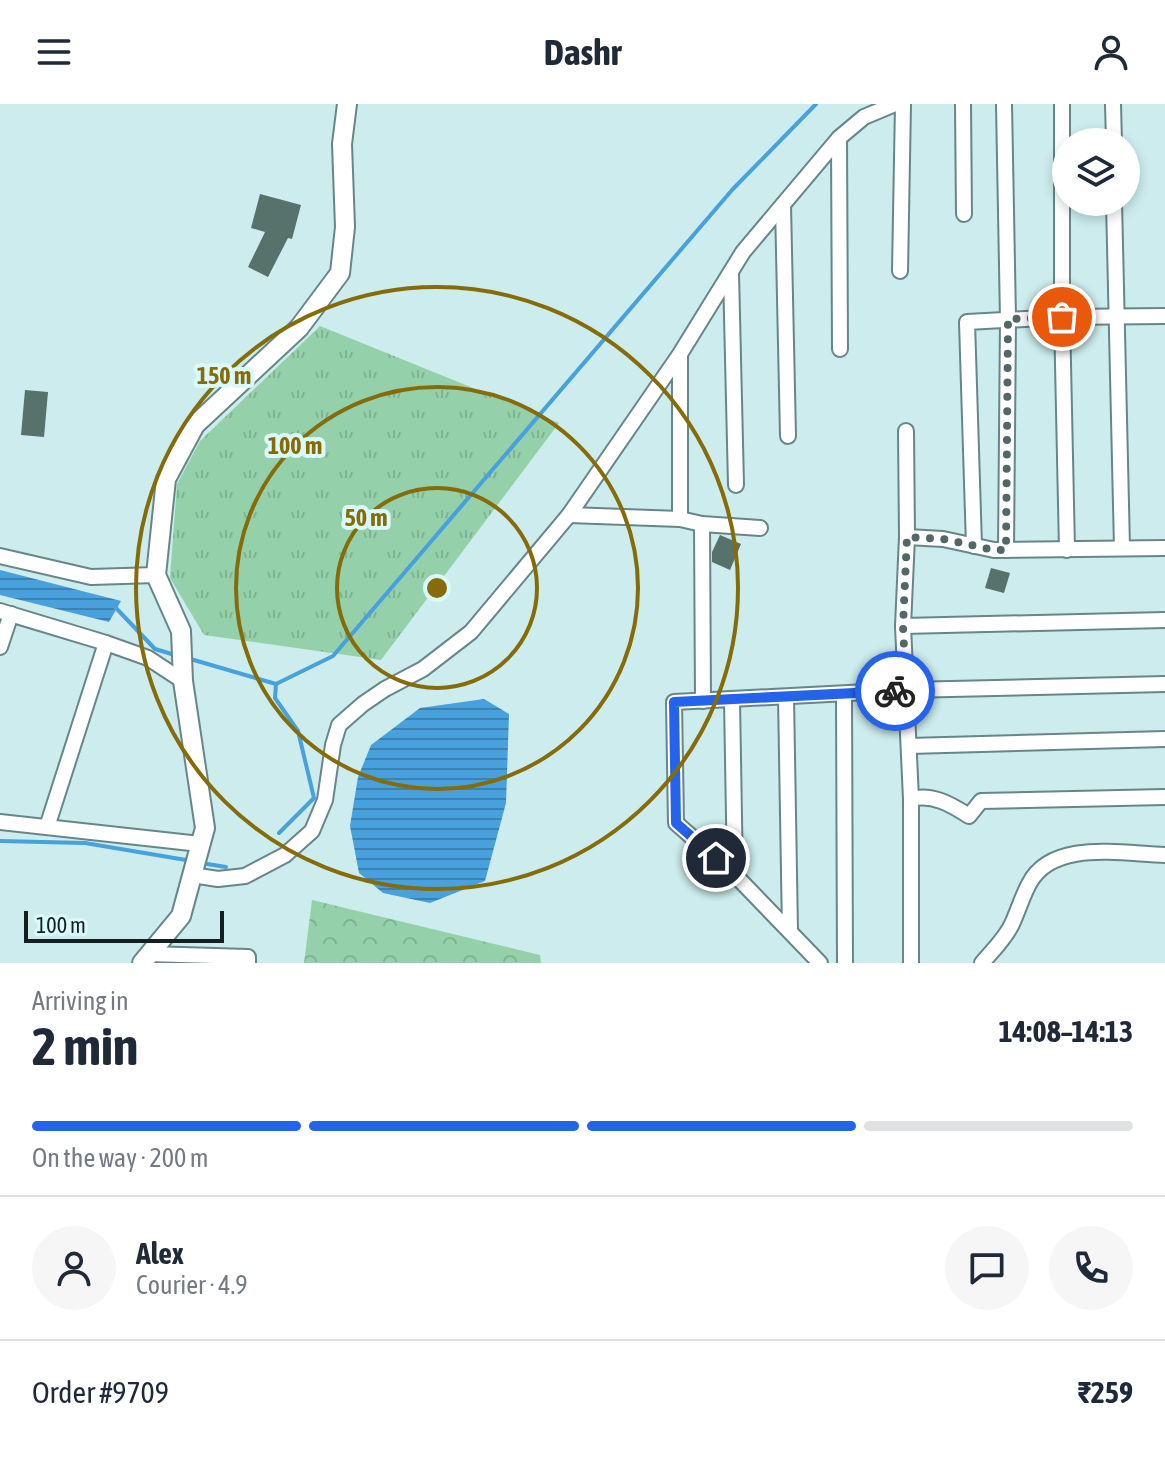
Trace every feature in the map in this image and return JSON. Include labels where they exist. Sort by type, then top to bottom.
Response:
[{"type":"main road","points":[[145,958],[181,916],[205,828],[183,681],[181,631],[156,575],[166,479],[195,425],[299,328],[340,273],[345,227],[342,144],[347,104]]},
{"type":"street","points":[[192,875],[218,879],[245,876],[285,855],[312,831],[325,800],[339,725],[363,704],[423,669],[471,632],[569,515],[680,354],[743,252],[839,138],[864,117],[895,104]]},
{"type":"street","points":[[900,271],[903,104]]},
{"type":"street","points":[[963,104],[964,214]]},
{"type":"street","points":[[1004,104],[1008,319],[1006,550]]},
{"type":"street","points":[[1062,104],[1067,550]]},
{"type":"street","points":[[1113,104],[1114,128]]},
{"type":"street","points":[[839,138],[840,349]]},
{"type":"street","points":[[783,205],[788,436]]},
{"type":"street","points":[[1114,216],[1122,548]]},
{"type":"street","points":[[731,272],[736,485]]},
{"type":"street","points":[[974,546],[967,322],[1165,316]]},
{"type":"street","points":[[680,354],[680,519]]},
{"type":"street","points":[[906,431],[907,537],[903,626],[911,799],[911,963]]},
{"type":"street","points":[[569,515],[680,519],[702,524],[760,528]]},
{"type":"street","points":[[702,524],[703,701]]},
{"type":"street","points":[[907,537],[943,539],[1006,550],[1165,548]]},
{"type":"street","points":[[0,556],[91,577],[156,575]]},
{"type":"street","points":[[0,647],[6,612],[148,658],[183,681]]},
{"type":"street","points":[[903,626],[1165,620]]},
{"type":"street","points":[[47,827],[106,643]]},
{"type":"street","points":[[820,963],[735,875],[676,823],[674,702],[906,690],[1165,684]]},
{"type":"street","points":[[844,694],[845,963]]},
{"type":"street","points":[[786,697],[790,931]]},
{"type":"street","points":[[732,700],[735,875]]},
{"type":"street","points":[[909,746],[1165,739]]},
{"type":"street","points":[[911,799],[920,797],[952,804],[969,816],[981,801],[1165,797]]},
{"type":"street","points":[[0,822],[200,844]]},
{"type":"street","points":[[982,963],[1011,927],[1029,883],[1041,867],[1070,853],[1165,855]]},
{"type":"street","points":[[145,958],[248,957],[248,963]]},
{"type":"green space","points":[[320,326],[559,423],[381,660],[204,635],[170,578],[177,484],[200,441]]},
{"type":"green space","points":[[312,900],[540,955],[541,963],[304,963]]},
{"type":"water","points":[[0,570],[121,601],[109,622],[0,595]]},
{"type":"water","points":[[484,699],[509,714],[506,803],[485,881],[430,903],[383,893],[359,873],[350,826],[358,777],[371,745],[420,708]]},
{"type":"building","points":[[260,194],[301,205],[292,239],[288,238],[268,277],[248,267],[265,232],[251,228]]},
{"type":"building","points":[[25,390],[48,392],[44,437],[21,435]]},
{"type":"building","points":[[720,535],[741,544],[730,570],[712,562],[712,552]]},
{"type":"building","points":[[991,568],[1010,573],[1004,593],[985,588]]},
{"type":"waterway","points":[[187,658],[276,684],[333,656],[732,190],[816,104]]},
{"type":"waterway","points":[[115,607],[155,649],[175,655]]},
{"type":"waterway","points":[[276,684],[275,698],[298,731],[314,798],[279,833]]},
{"type":"waterway","points":[[0,841],[85,843],[192,861]]},
{"type":"waterway","points":[[201,863],[226,867]]},
{"type":"way so far","points":[[895,691],[906,690],[903,626],[907,537],[943,539],[1006,550],[1008,319],[1062,317]]},
{"type":"route","points":[[716,858],[676,823],[674,702],[895,691]]}]
